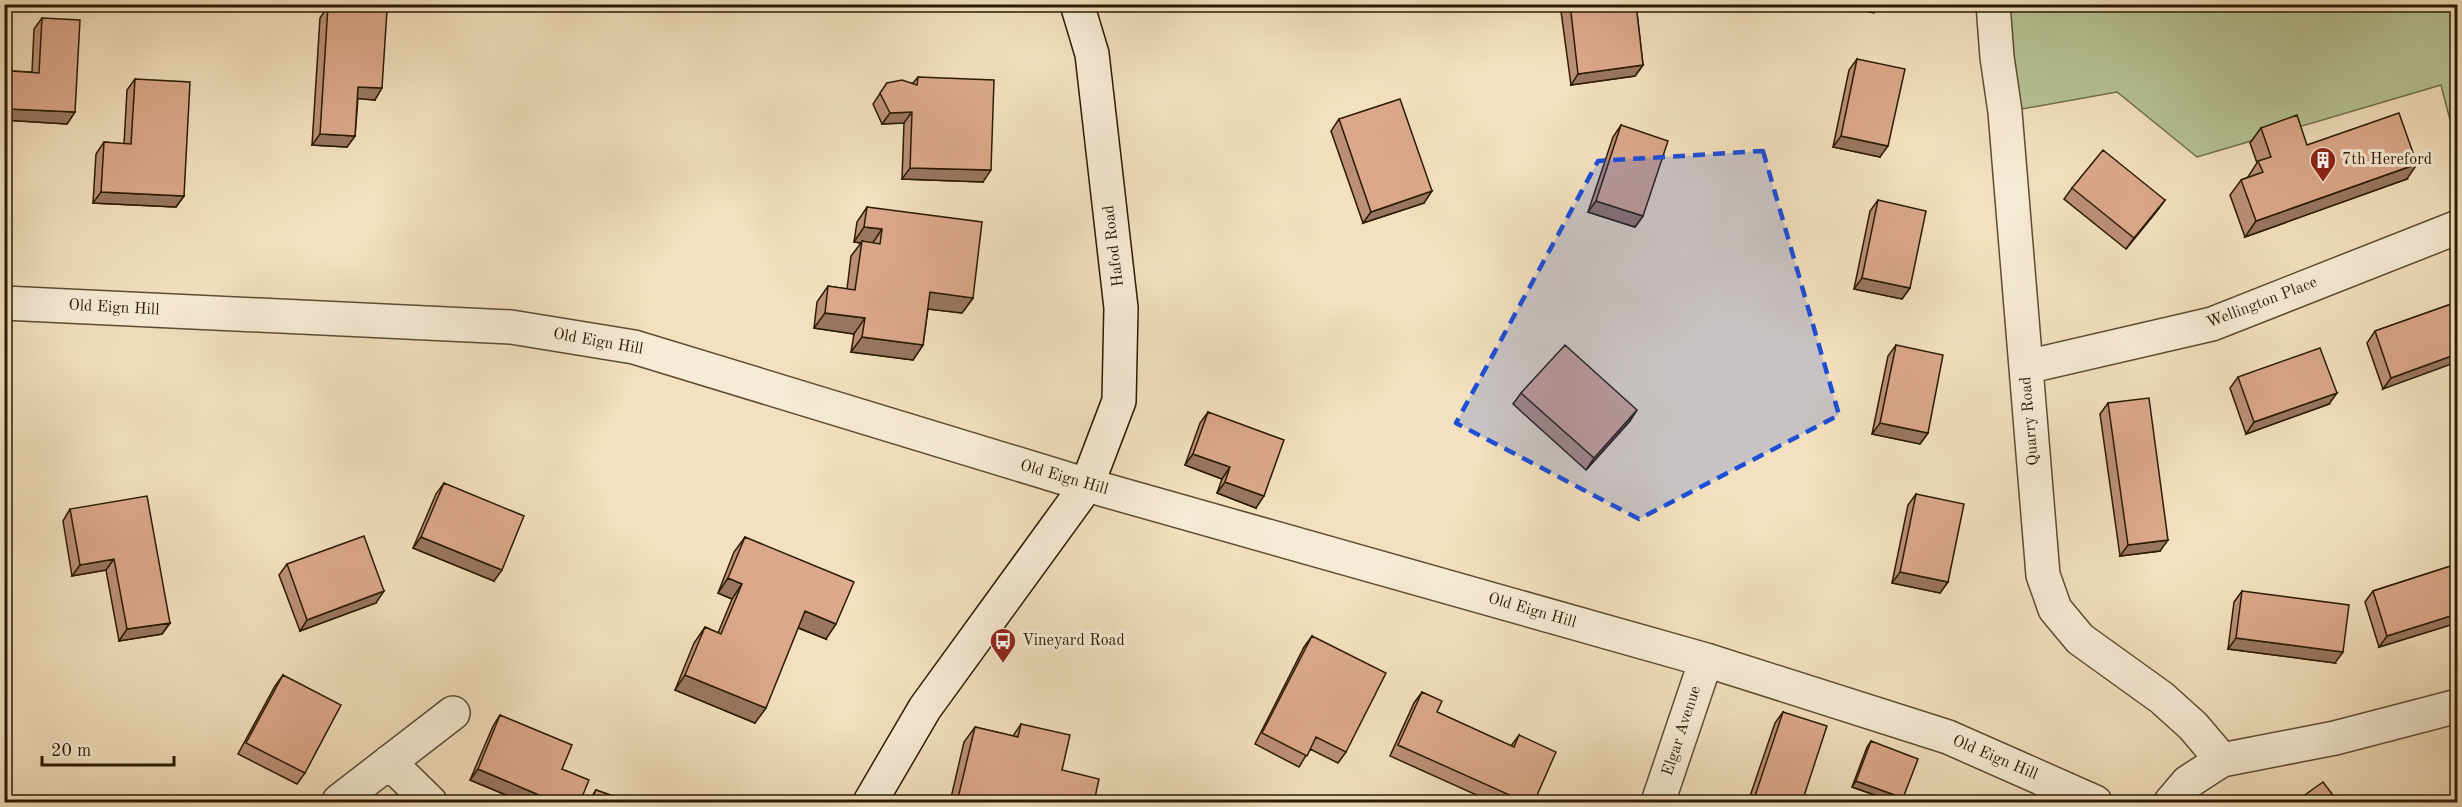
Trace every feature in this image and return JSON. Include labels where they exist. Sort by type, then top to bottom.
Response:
[{"type":"street","name":"Hafod Road","points":[[1077,4],[1092,54],[1122,308],[1119,401],[1087,485]]},
{"type":"street","name":"Quarry Road","points":[[1993,4],[2043,575],[2055,609],[2080,639],[2162,698],[2185,719],[2222,760]]},
{"type":"street","name":"Wellington Place","points":[[2026,367],[2212,324],[2457,227]]},
{"type":"street","name":"Old Eign Hill","points":[[4,303],[511,327],[634,347],[1087,485],[1706,660],[1948,737],[2095,802]]},
{"type":"street","points":[[870,802],[925,708],[1087,485]]},
{"type":"street","name":"Elgar Avenue","points":[[1658,802],[1706,660]]},
{"type":"street","points":[[2170,802],[2188,782],[2222,760],[2335,738],[2457,706]]},
{"type":"street","points":[[339,801],[453,714]]},
{"type":"street","points":[[389,762],[430,802]]},
{"type":"highlighted area","points":[[1763,151],[1839,415],[1639,519],[1456,423],[1598,161]]},
{"type":"green space","points":[[2010,4],[2457,5],[2457,147],[2441,85],[2197,157],[2117,92],[2005,112],[1994,16]]},
{"type":"building","points":[[1570,4],[1636,4],[1643,65],[1578,74]]},
{"type":"building","points":[[328,6],[387,10],[382,88],[358,87],[355,136],[320,134]]},
{"type":"building","points":[[42,18],[80,20],[75,112],[9,109],[11,71],[39,73]]},
{"type":"building","points":[[1857,59],[1905,69],[1888,146],[1841,136]]},
{"type":"building","points":[[918,77],[994,80],[991,170],[910,168],[912,112],[890,113],[880,93],[887,83],[902,80],[917,85]]},
{"type":"building","points":[[135,79],[190,82],[184,196],[101,192],[104,142],[131,144]]},
{"type":"building","points":[[1400,99],[1432,191],[1371,212],[1339,119]]},
{"type":"building","name":"7th Hereford","points":[[2399,113],[2417,164],[2256,221],[2241,180],[2263,172],[2258,161],[2271,157],[2261,128],[2297,115],[2307,145]]},
{"type":"building","points":[[1621,125],[1668,141],[1643,216],[1596,201]]},
{"type":"building","points":[[2103,150],[2165,200],[2134,238],[2072,188]]},
{"type":"building","points":[[1878,200],[1926,211],[1910,288],[1862,278]]},
{"type":"building","points":[[867,207],[982,222],[973,298],[930,292],[923,345],[862,337],[865,318],[825,313],[828,286],[855,290],[862,241],[880,244],[882,229],[864,227]]},
{"type":"building","points":[[2457,302],[2457,354],[2391,378],[2375,331]]},
{"type":"building","points":[[1565,345],[1637,410],[1594,458],[1521,393]]},
{"type":"building","points":[[1896,345],[1943,355],[1928,433],[1880,423]]},
{"type":"building","points":[[2320,348],[2337,393],[2254,422],[2238,377]]},
{"type":"building","points":[[2149,398],[2168,540],[2128,545],[2108,403]]},
{"type":"building","points":[[1208,412],[1284,440],[1264,496],[1225,482],[1230,467],[1193,454]]},
{"type":"building","points":[[444,483],[524,516],[502,570],[421,537]]},
{"type":"building","points":[[1916,494],[1964,504],[1948,582],[1900,572]]},
{"type":"building","points":[[147,496],[170,623],[127,629],[114,559],[80,565],[70,509]]},
{"type":"building","points":[[364,536],[384,591],[307,620],[287,564]]},
{"type":"building","points":[[745,537],[854,582],[836,624],[805,611],[766,708],[685,675],[705,627],[721,634],[742,584],[728,578]]},
{"type":"building","points":[[2457,564],[2457,614],[2387,636],[2373,591]]},
{"type":"building","points":[[2242,591],[2349,605],[2343,652],[2236,638]]},
{"type":"building","points":[[1312,636],[1386,673],[1346,752],[1316,737],[1307,756],[1262,733]]},
{"type":"building","points":[[283,675],[341,705],[305,773],[246,743]]},
{"type":"building","points":[[1422,692],[1442,701],[1437,712],[1514,747],[1519,735],[1556,752],[1534,802],[1525,802],[1398,745]]},
{"type":"building","points":[[1783,712],[1827,726],[1802,802],[1763,802],[1754,799]]},
{"type":"building","points":[[500,715],[572,745],[562,769],[589,780],[580,802],[544,802],[546,798],[478,769]]},
{"type":"building","points":[[1021,724],[1070,735],[1062,770],[1099,779],[1094,802],[957,802],[975,727],[1018,737]]},
{"type":"building","points":[[1871,741],[1918,759],[1903,798],[1856,781]]},
{"type":"building","points":[[2323,782],[2338,802],[2295,802]]},
{"type":"building","points":[[596,790],[630,802],[591,802]]},
{"type":"building","points":[[1364,797],[1383,802],[1363,802]]},
{"type":"place","name":"7th Hereford","points":[[2323,183]]},
{"type":"place","name":"Vineyard Road","points":[[1003,664]]}]
